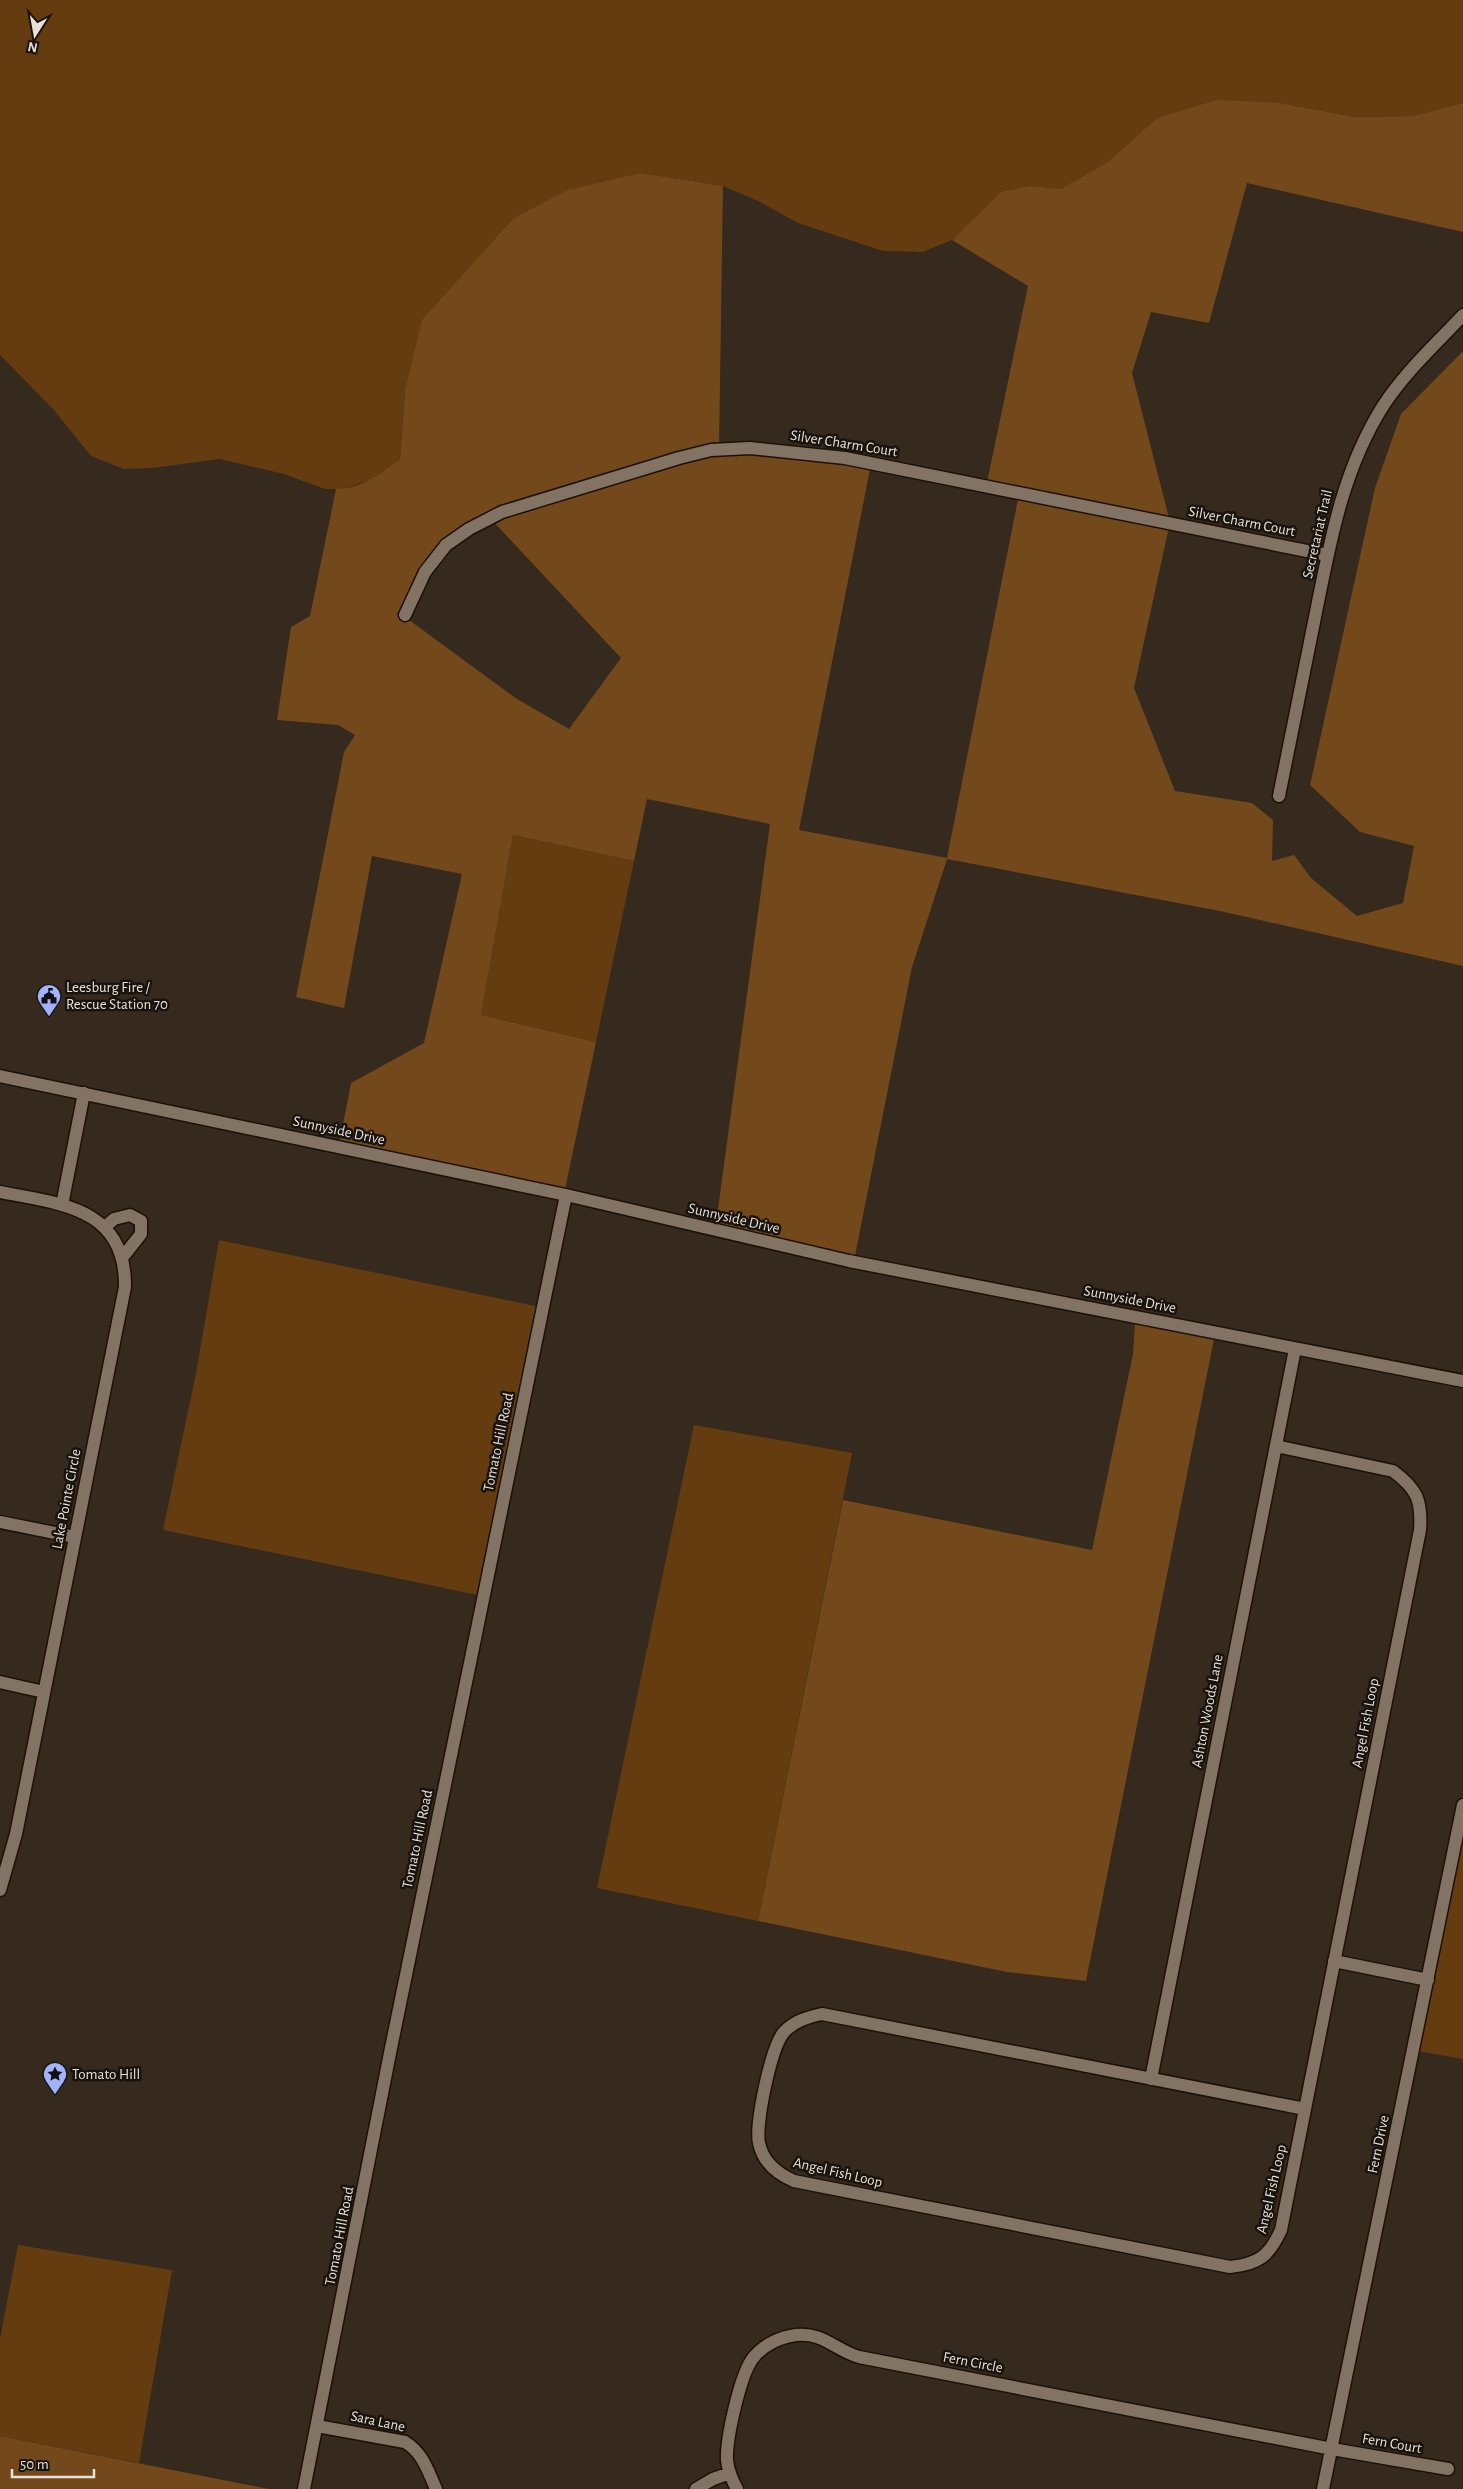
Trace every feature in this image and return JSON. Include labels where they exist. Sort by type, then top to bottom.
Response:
[{"type":"street","name":"Secretariat Trail","points":[[1279,796],[1327,555],[1348,474],[1361,444],[1384,405],[1411,370],[1463,315]]},
{"type":"street","name":"Silver Charm Court","points":[[405,615],[425,572],[446,545],[469,529],[502,512],[711,450],[750,448],[793,450],[845,458],[1327,555]]},
{"type":"street","name":"Sunnyside Drive","points":[[0,1076],[566,1196],[848,1261],[1463,1382]]},
{"type":"street","points":[[62,1205],[84,1093]]},
{"type":"street","name":"Lake Pointe Circle","points":[[0,1192],[86,1212],[105,1227],[116,1244],[122,1258],[125,1287],[16,1834],[0,1890]]},
{"type":"street","name":"Tomato Hill Road","points":[[304,2489],[391,2048],[566,1196]]},
{"type":"street","points":[[105,1227],[122,1216],[130,1214],[141,1221],[141,1234],[122,1258]]},
{"type":"street","name":"Ashton Woods Lane","points":[[1152,2078],[1295,1349]]},
{"type":"street","name":"Angel Fish Loop","points":[[1276,1446],[1393,1471],[1408,1482],[1418,1496],[1421,1512],[1418,1540],[1281,2230],[1274,2245],[1263,2258],[1247,2265],[1230,2267],[794,2181],[780,2174],[769,2164],[759,2145],[758,2128],[774,2049],[783,2033],[794,2024],[822,2014],[1305,2109]]},
{"type":"street","points":[[0,1522],[75,1537]]},
{"type":"street","points":[[0,1682],[44,1692]]},
{"type":"street","name":"Fern Drive","points":[[1323,2489],[1463,1805]]},
{"type":"street","points":[[1334,1960],[1428,1980]]},
{"type":"street","name":"Fern Circle","points":[[737,2489],[730,2473],[727,2451],[742,2379],[747,2367],[763,2348],[777,2340],[807,2334],[819,2336],[847,2353],[859,2356],[1332,2449]]},
{"type":"street","name":"Sara Lane","points":[[317,2426],[405,2442],[415,2448],[422,2458],[436,2489]]},
{"type":"street","name":"Fern Court","points":[[1332,2449],[1448,2469]]},
{"type":"street","points":[[696,2489],[713,2479],[730,2473]]},
{"type":"shaded area","points":[[0,0],[1463,0],[1463,103],[1412,116],[1355,117],[1280,103],[1157,118],[1109,161],[1061,189],[1031,186],[969,224],[952,240],[923,252],[883,251],[798,223],[758,201],[723,186],[641,173],[405,391],[400,459],[375,478],[344,489],[325,489],[284,474],[220,459],[152,468],[124,469],[91,456],[53,409],[0,355]]},
{"type":"shaded area","points":[[1217,100],[1280,103],[1355,117],[1412,116],[1463,103],[1463,232],[1247,183],[1209,323],[1151,312],[1132,373],[1170,522],[1134,688],[1175,791],[1252,803],[1273,820],[1272,861],[1294,855],[1311,878],[1357,916],[1403,903],[1414,846],[1360,832],[1310,785],[1375,488],[1401,414],[1463,351],[1463,966],[1220,911],[947,859],[912,967],[855,1256],[850,1255],[716,1224],[770,824],[647,799],[634,861],[513,835],[481,1015],[596,1042],[565,1189],[340,1140],[351,1083],[424,1043],[462,874],[372,856],[344,1008],[296,997],[344,752],[355,735],[338,725],[277,720],[291,627],[310,616],[336,489],[362,483],[378,475],[400,459],[405,391],[422,320],[514,218],[568,190],[641,173],[723,186],[719,449],[871,464],[799,830],[947,858],[1019,494],[986,487],[1028,286],[952,240],[1001,192],[1031,186],[1061,189],[1109,161],[1157,118]],"holes":[[[490,518],[621,658],[569,729],[517,699],[405,617],[449,543]]]},
{"type":"shaded area","points":[[513,835],[634,861],[596,1042],[481,1015]]},
{"type":"shaded area","points":[[219,1240],[540,1307],[478,1595],[163,1530],[196,1373]]},
{"type":"shaded area","points":[[1135,1323],[1214,1339],[1086,1981],[1007,1972],[758,1921],[843,1500],[1092,1550],[1133,1354]]},
{"type":"shaded area","points":[[694,1425],[852,1453],[758,1921],[597,1888]]},
{"type":"shaded area","points":[[1463,1818],[1463,2059],[1418,2051]]},
{"type":"shaded area","points":[[18,2245],[172,2270],[139,2463],[0,2436],[0,2339]]},
{"type":"shaded area","points":[[0,2436],[269,2489],[0,2489]]},
{"type":"place","name":"Leesburg Fire / Rescue Station 70","points":[[49,1017]]},
{"type":"place","name":"Tomato Hill","points":[[55,2095]]}]
